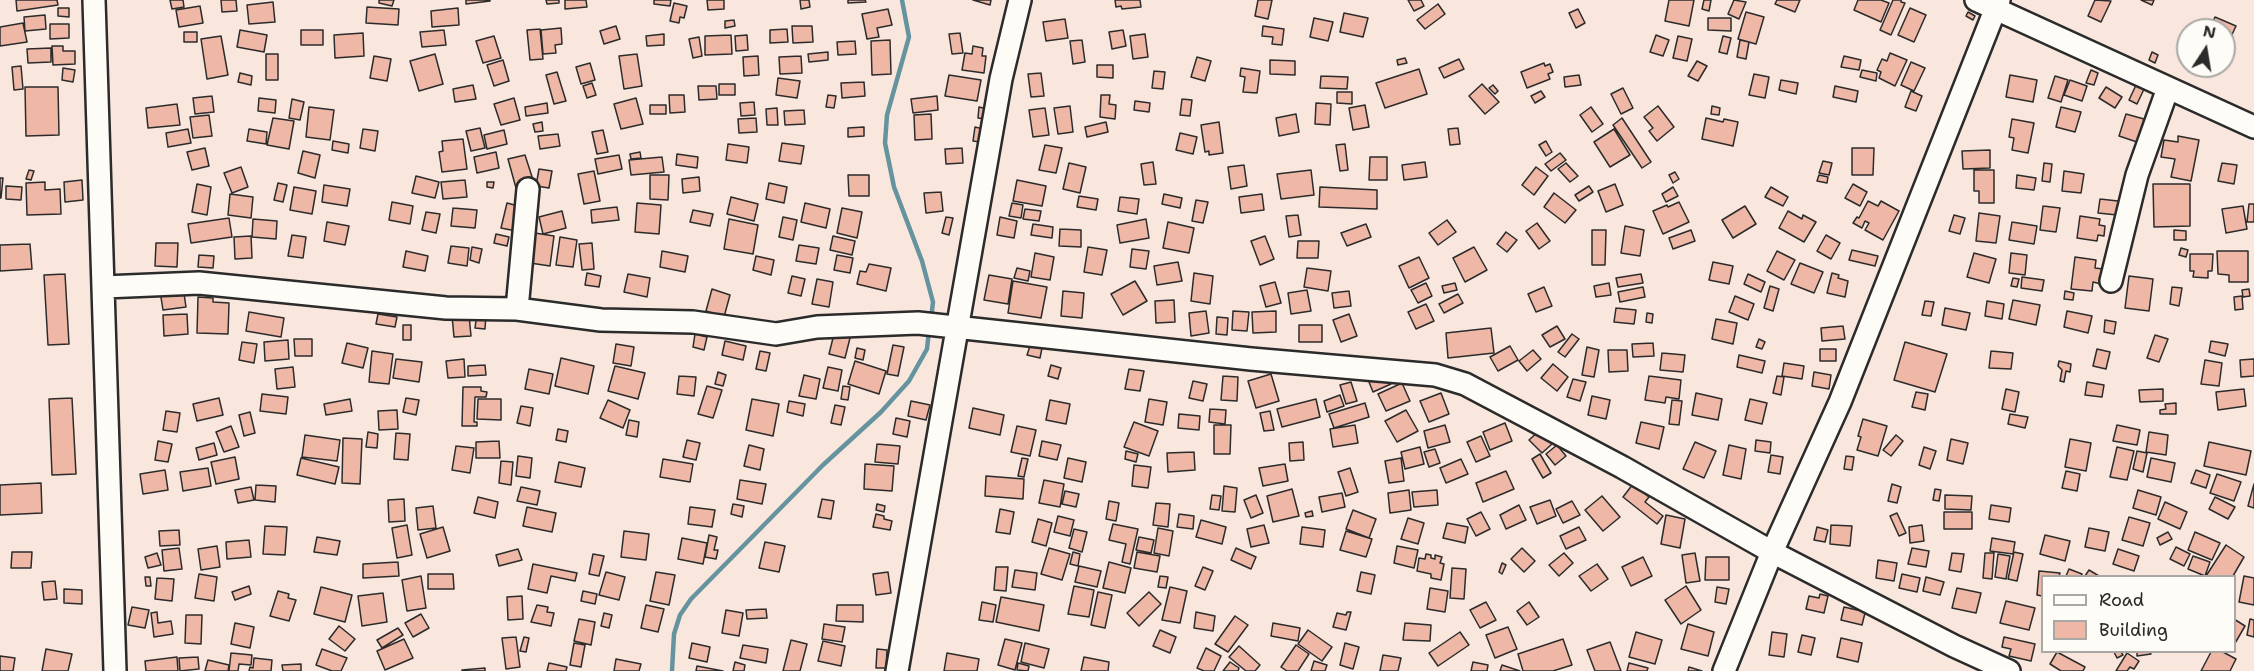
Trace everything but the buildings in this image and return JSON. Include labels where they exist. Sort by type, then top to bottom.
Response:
[{"type":"street","points":[[94,0],[115,671]]},
{"type":"street","points":[[897,671],[952,327],[1001,79],[1020,0]]},
{"type":"street","points":[[1724,671],[1772,552],[1840,402],[1990,3],[2254,127]]},
{"type":"street","points":[[2111,281],[2137,175],[2168,88]]},
{"type":"street","points":[[517,309],[528,189]]},
{"type":"street","points":[[104,287],[199,283],[435,307],[517,309],[601,320],[693,322],[776,334],[817,327],[918,324],[1451,378],[1622,467],[1772,552],[1954,646],[2009,671]]},
{"type":"waterway","points":[[902,0],[909,37],[887,115],[885,143],[894,187],[922,261],[933,302],[931,319]]},
{"type":"waterway","points":[[672,671],[674,634],[680,615],[691,599],[823,465],[881,412],[909,381],[927,349],[929,330]]}]
